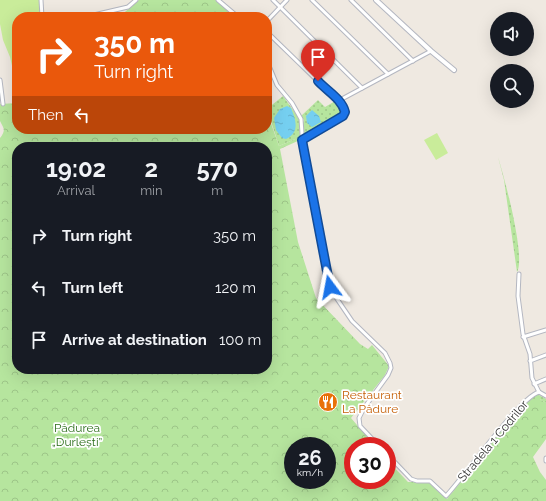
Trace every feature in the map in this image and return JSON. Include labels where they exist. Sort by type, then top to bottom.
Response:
[{"type":"street","points":[[41,0],[42,12]]},
{"type":"street","points":[[106,12],[128,7],[136,0]]},
{"type":"street","points":[[218,0],[232,12]]},
{"type":"street","points":[[273,0],[362,88]]},
{"type":"street","points":[[272,16],[287,0]]},
{"type":"street","points":[[312,0],[388,74]]},
{"type":"street","points":[[351,0],[414,61]]},
{"type":"street","points":[[376,0],[430,51],[454,70]]},
{"type":"street","points":[[272,37],[332,95],[340,100],[345,110],[344,114],[302,140]]},
{"type":"street","points":[[340,100],[430,51]]},
{"type":"street","points":[[272,73],[277,85],[300,116],[302,140],[322,251],[331,290],[352,321],[385,354],[390,362],[391,368],[388,375],[364,408],[359,418],[360,426],[371,437]]},
{"type":"street","points":[[0,80],[3,104]]},
{"type":"street","points":[[519,274],[518,296],[523,337],[529,351],[530,371],[534,384],[539,392]]},
{"type":"street","points":[[523,337],[546,330]]},
{"type":"street","points":[[530,361],[546,355]]},
{"type":"street","points":[[534,384],[546,379]]},
{"type":"street","name":"Stradela 1 Codrilor","points":[[396,463],[411,479],[417,481],[430,481],[446,496],[514,413],[531,396],[539,392],[546,396]]},
{"type":"green space","points":[[0,0],[40,0],[40,12],[12,12],[12,66],[3,40],[0,24]]},
{"type":"green space","points":[[139,0],[216,0],[229,12],[125,12]]},
{"type":"green space","points":[[283,96],[299,118],[300,137],[279,146],[272,124],[272,105]]},
{"type":"green space","points":[[318,100],[325,107],[337,100],[344,112],[307,134],[303,133],[302,126],[304,120],[301,116]]},
{"type":"green space","name":"Pădurea „Durlești”","points":[[12,103],[12,134],[272,134],[272,126],[279,146],[300,137],[300,140],[280,149],[298,242],[316,298],[360,344],[368,349],[372,345],[389,366],[385,375],[351,418],[367,437],[344,437],[344,489],[396,489],[396,469],[408,482],[428,482],[447,499],[531,399],[540,399],[546,403],[546,439],[533,457],[540,472],[546,480],[546,501],[0,501],[0,138],[4,130],[0,121],[0,104]]},
{"type":"green space","points":[[437,133],[448,153],[436,160],[424,140]]},
{"type":"green space","points":[[498,157],[505,181],[517,234],[519,264],[517,272],[504,180]]},
{"type":"green space","points":[[536,395],[546,399],[546,403],[540,399],[531,400],[448,498],[517,411]]},
{"type":"water","points":[[287,106],[291,108],[296,126],[293,133],[286,139],[282,138],[276,130],[274,118],[280,109]]},
{"type":"water","points":[[312,110],[319,116],[321,122],[312,127],[307,123],[306,116]]},
{"type":"place","name":"Restaurant La Pădure","points":[[328,402]]},
{"type":"route","points":[[318,81],[336,99],[340,100],[345,110],[343,116],[302,140],[330,287]]}]
